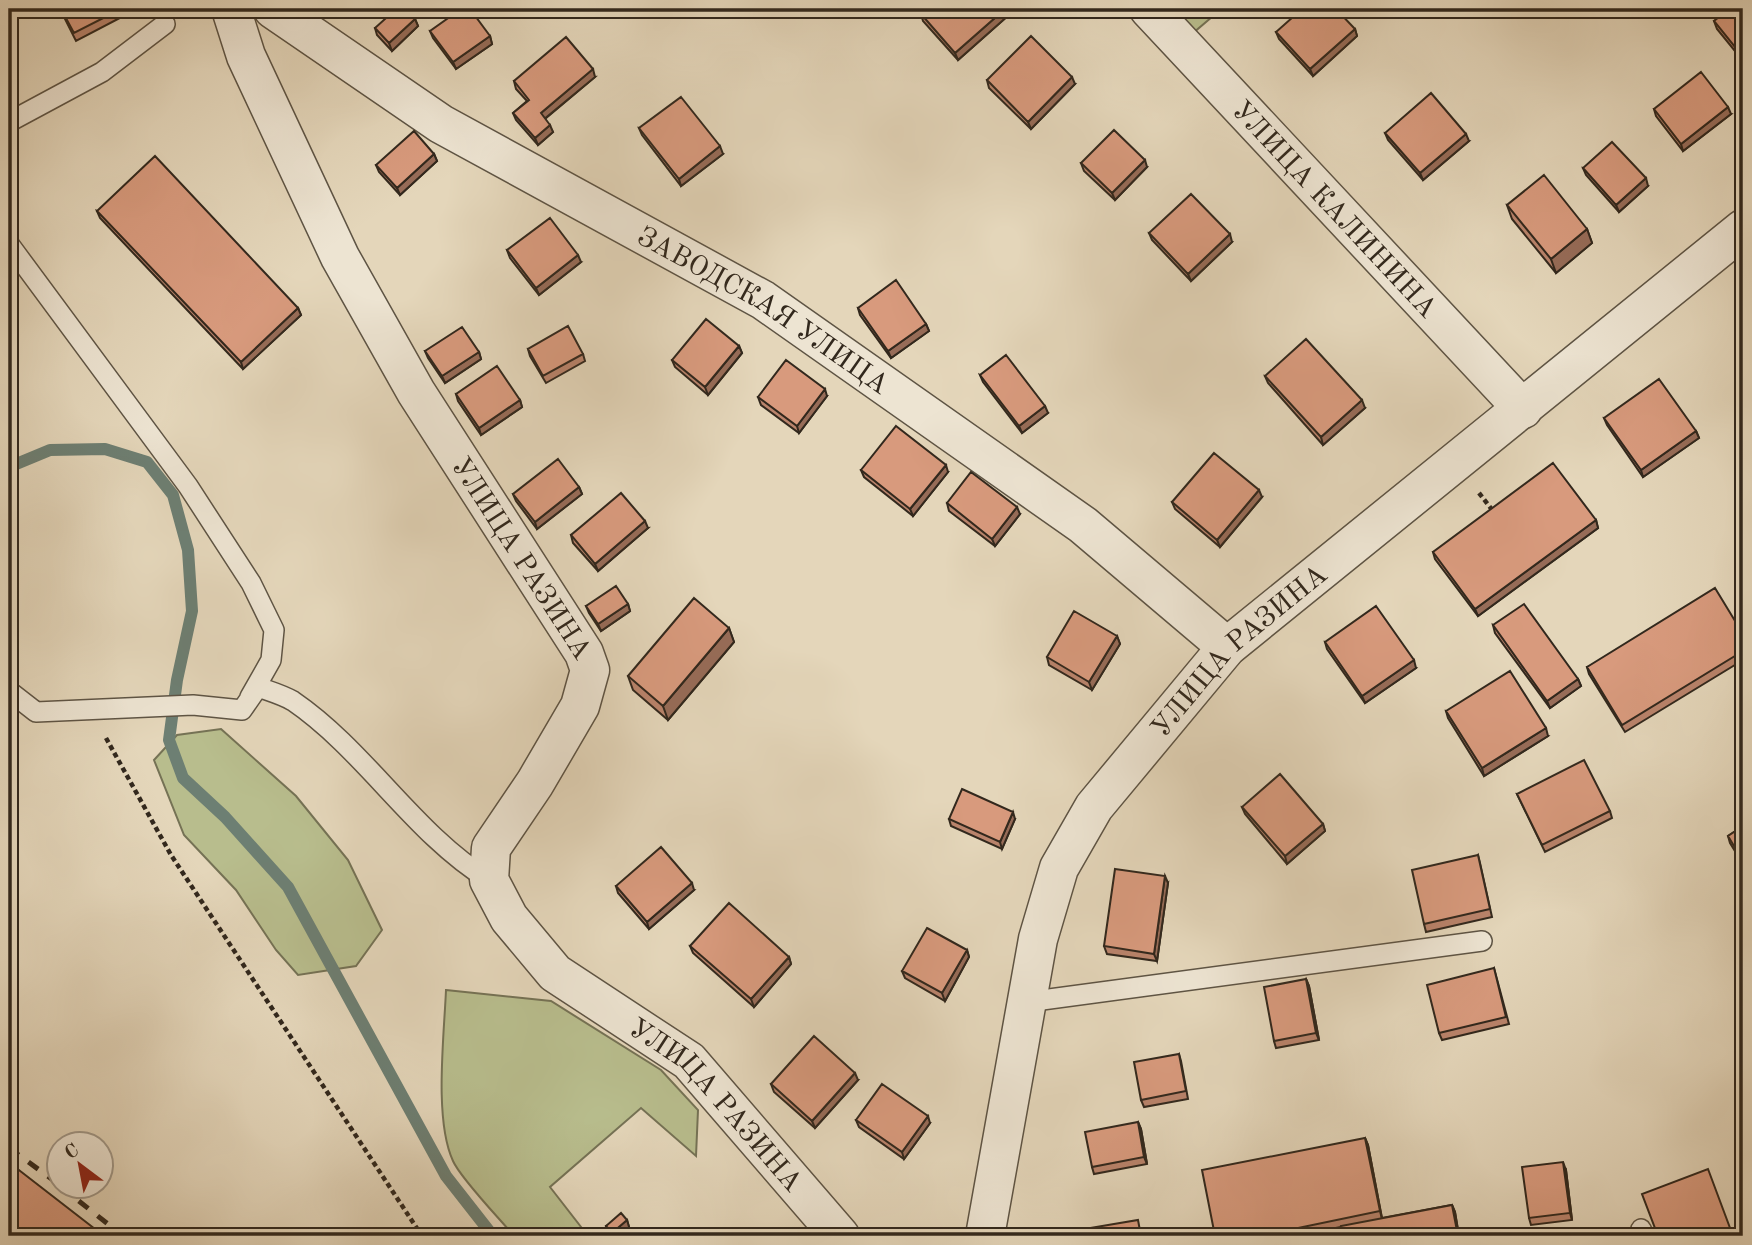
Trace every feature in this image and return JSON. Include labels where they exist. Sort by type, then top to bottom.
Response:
[{"type":"street","name":"УЛИЦА РАЗИНА","points":[[230,9],[246,56],[340,257],[416,392],[584,653],[590,670],[580,706],[535,783],[491,848],[489,880],[509,918],[555,973],[689,1061],[841,1236]]},
{"type":"street","name":"ЗАВОДСКАЯ УЛИЦА","points":[[273,9],[441,124],[762,300],[1083,525],[1227,647]]},
{"type":"street","name":"УЛИЦА КАЛИНИНА","points":[[1149,9],[1523,409]]},
{"type":"street","name":"УЛИЦА РАЗИНА","points":[[985,1236],[1038,939],[1056,880],[1094,807],[1227,647],[1743,229]]},
{"type":"lane","points":[[9,122],[102,72],[165,24]]},
{"type":"lane","points":[[9,244],[156,442],[251,583],[274,630],[271,660],[242,709]]},
{"type":"lane","points":[[242,709],[258,687],[292,700],[363,762],[461,863],[489,880]]},
{"type":"lane","points":[[9,691],[36,712],[193,705],[242,709]]},
{"type":"lane","points":[[1027,1002],[1482,941]]},
{"type":"path","points":[[93,710],[120,767],[171,855],[422,1236]]},
{"type":"green space","points":[[1171,9],[1217,9],[1219,11],[1193,33]]},
{"type":"green space","points":[[221,729],[296,796],[348,860],[382,930],[356,966],[298,975],[276,950],[236,890],[184,835],[154,760],[177,735]]},
{"type":"green space","points":[[446,990],[551,1001],[661,1070],[698,1110],[696,1156],[641,1108],[550,1187],[588,1236],[514,1236],[457,1169],[447,1144],[442,1101]]},
{"type":"building","points":[[61,9],[121,9],[74,33]]},
{"type":"building","points":[[396,9],[405,9],[415,19],[389,43],[375,28]]},
{"type":"building","points":[[461,9],[470,9],[490,36],[453,62],[430,31]]},
{"type":"building","points":[[926,9],[1005,9],[955,53],[921,14]]},
{"type":"building","points":[[1302,9],[1336,9],[1355,29],[1310,69],[1276,32]]},
{"type":"building","points":[[1729,9],[1743,9],[1743,57],[1714,21]]},
{"type":"building","points":[[1031,36],[1072,77],[1028,122],[987,80]]},
{"type":"building","points":[[566,37],[593,69],[541,113],[550,125],[535,138],[513,113],[529,100],[514,81]]},
{"type":"building","points":[[1701,72],[1728,107],[1681,144],[1654,109]]},
{"type":"building","points":[[1431,93],[1466,134],[1420,173],[1385,133]]},
{"type":"building","points":[[681,97],[720,146],[679,179],[639,128]]},
{"type":"building","points":[[1114,130],[1145,160],[1112,193],[1081,163]]},
{"type":"building","points":[[414,131],[434,154],[397,188],[376,165]]},
{"type":"building","points":[[1612,142],[1646,178],[1616,205],[1583,168]]},
{"type":"building","points":[[155,156],[298,308],[241,362],[97,211]]},
{"type":"building","points":[[1544,175],[1587,229],[1551,259],[1507,205]]},
{"type":"building","points":[[1191,194],[1230,234],[1188,274],[1149,233]]},
{"type":"building","points":[[550,218],[578,255],[536,288],[507,250]]},
{"type":"building","points":[[896,280],[926,324],[888,351],[858,308]]},
{"type":"building","points":[[706,319],[739,346],[705,387],[672,360]]},
{"type":"building","points":[[568,326],[583,354],[543,376],[528,349]]},
{"type":"building","points":[[462,327],[479,352],[442,376],[425,351]]},
{"type":"building","points":[[1306,339],[1362,400],[1321,437],[1265,376]]},
{"type":"building","points":[[1006,355],[1045,406],[1019,426],[980,375]]},
{"type":"building","points":[[786,360],[825,389],[797,426],[758,397]]},
{"type":"building","points":[[1743,360],[1743,373],[1738,364]]},
{"type":"building","points":[[497,366],[520,400],[479,428],[456,394]]},
{"type":"building","points":[[1659,379],[1696,431],[1641,470],[1604,418]]},
{"type":"building","points":[[896,426],[946,465],[910,509],[861,470]]},
{"type":"building","points":[[1214,453],[1259,490],[1217,540],[1172,502]]},
{"type":"building","points":[[558,459],[579,487],[535,522],[513,494]]},
{"type":"building","points":[[1553,463],[1596,520],[1475,609],[1433,552]]},
{"type":"building","points":[[971,472],[1017,507],[992,539],[947,503]]},
{"type":"building","points":[[621,493],[645,521],[595,564],[571,535]]},
{"type":"building","points":[[616,586],[628,604],[598,624],[586,606]]},
{"type":"building","points":[[1715,588],[1743,634],[1743,651],[1622,725],[1587,667]]},
{"type":"building","points":[[694,598],[729,628],[663,706],[628,676]]},
{"type":"building","points":[[1524,604],[1578,679],[1547,701],[1493,625]]},
{"type":"building","points":[[1376,606],[1414,660],[1362,696],[1325,642]]},
{"type":"building","points":[[1074,611],[1117,636],[1089,682],[1047,657]]},
{"type":"building","points":[[1510,671],[1546,728],[1482,768],[1446,711]]},
{"type":"building","points":[[1584,760],[1610,811],[1542,845],[1517,794]]},
{"type":"building","points":[[1280,774],[1323,824],[1285,856],[1242,807]]},
{"type":"building","points":[[962,789],[1013,812],[1000,842],[949,819]]},
{"type":"building","points":[[1743,826],[1743,861],[1728,836]]},
{"type":"building","points":[[661,847],[692,883],[647,922],[616,886]]},
{"type":"building","points":[[1478,855],[1490,909],[1424,924],[1412,870]]},
{"type":"building","points":[[1115,869],[1165,876],[1154,954],[1104,946]]},
{"type":"building","points":[[729,903],[789,957],[751,999],[690,946]]},
{"type":"building","points":[[927,928],[967,950],[942,993],[902,971]]},
{"type":"building","points":[[1494,968],[1506,1017],[1439,1033],[1427,985]]},
{"type":"building","points":[[1306,979],[1316,1033],[1274,1041],[1264,987]]},
{"type":"building","points":[[814,1036],[855,1073],[812,1121],[771,1084]]},
{"type":"building","points":[[1179,1054],[1186,1091],[1141,1100],[1134,1062]]},
{"type":"building","points":[[882,1084],[928,1116],[902,1152],[856,1120]]},
{"type":"building","points":[[1138,1122],[1144,1157],[1092,1167],[1085,1132]]},
{"type":"building","points":[[1365,1138],[1380,1211],[1274,1233],[1275,1236],[1215,1236],[1202,1170]]},
{"type":"building","points":[[1563,1162],[1570,1213],[1529,1218],[1522,1167]]},
{"type":"building","points":[[15,1167],[46,1191],[46,1200],[58,1200],[104,1236],[9,1236],[9,1175]]},
{"type":"building","points":[[1708,1169],[1733,1236],[1658,1236],[1642,1194]]},
{"type":"building","points":[[1452,1205],[1458,1236],[1343,1236],[1341,1226]]},
{"type":"building","points":[[621,1213],[627,1220],[612,1233],[606,1226]]},
{"type":"building","points":[[1138,1220],[1141,1236],[1085,1236],[1084,1229]]},
{"type":"waterway","points":[[9,467],[50,450],[105,449],[147,462],[173,495],[188,550],[192,611],[177,680],[169,740],[183,778],[225,817],[288,887],[446,1176],[493,1236]]},
{"type":"railway","points":[[9,1148],[46,1175]]},
{"type":"railway","points":[[78,1200],[123,1236]]}]
